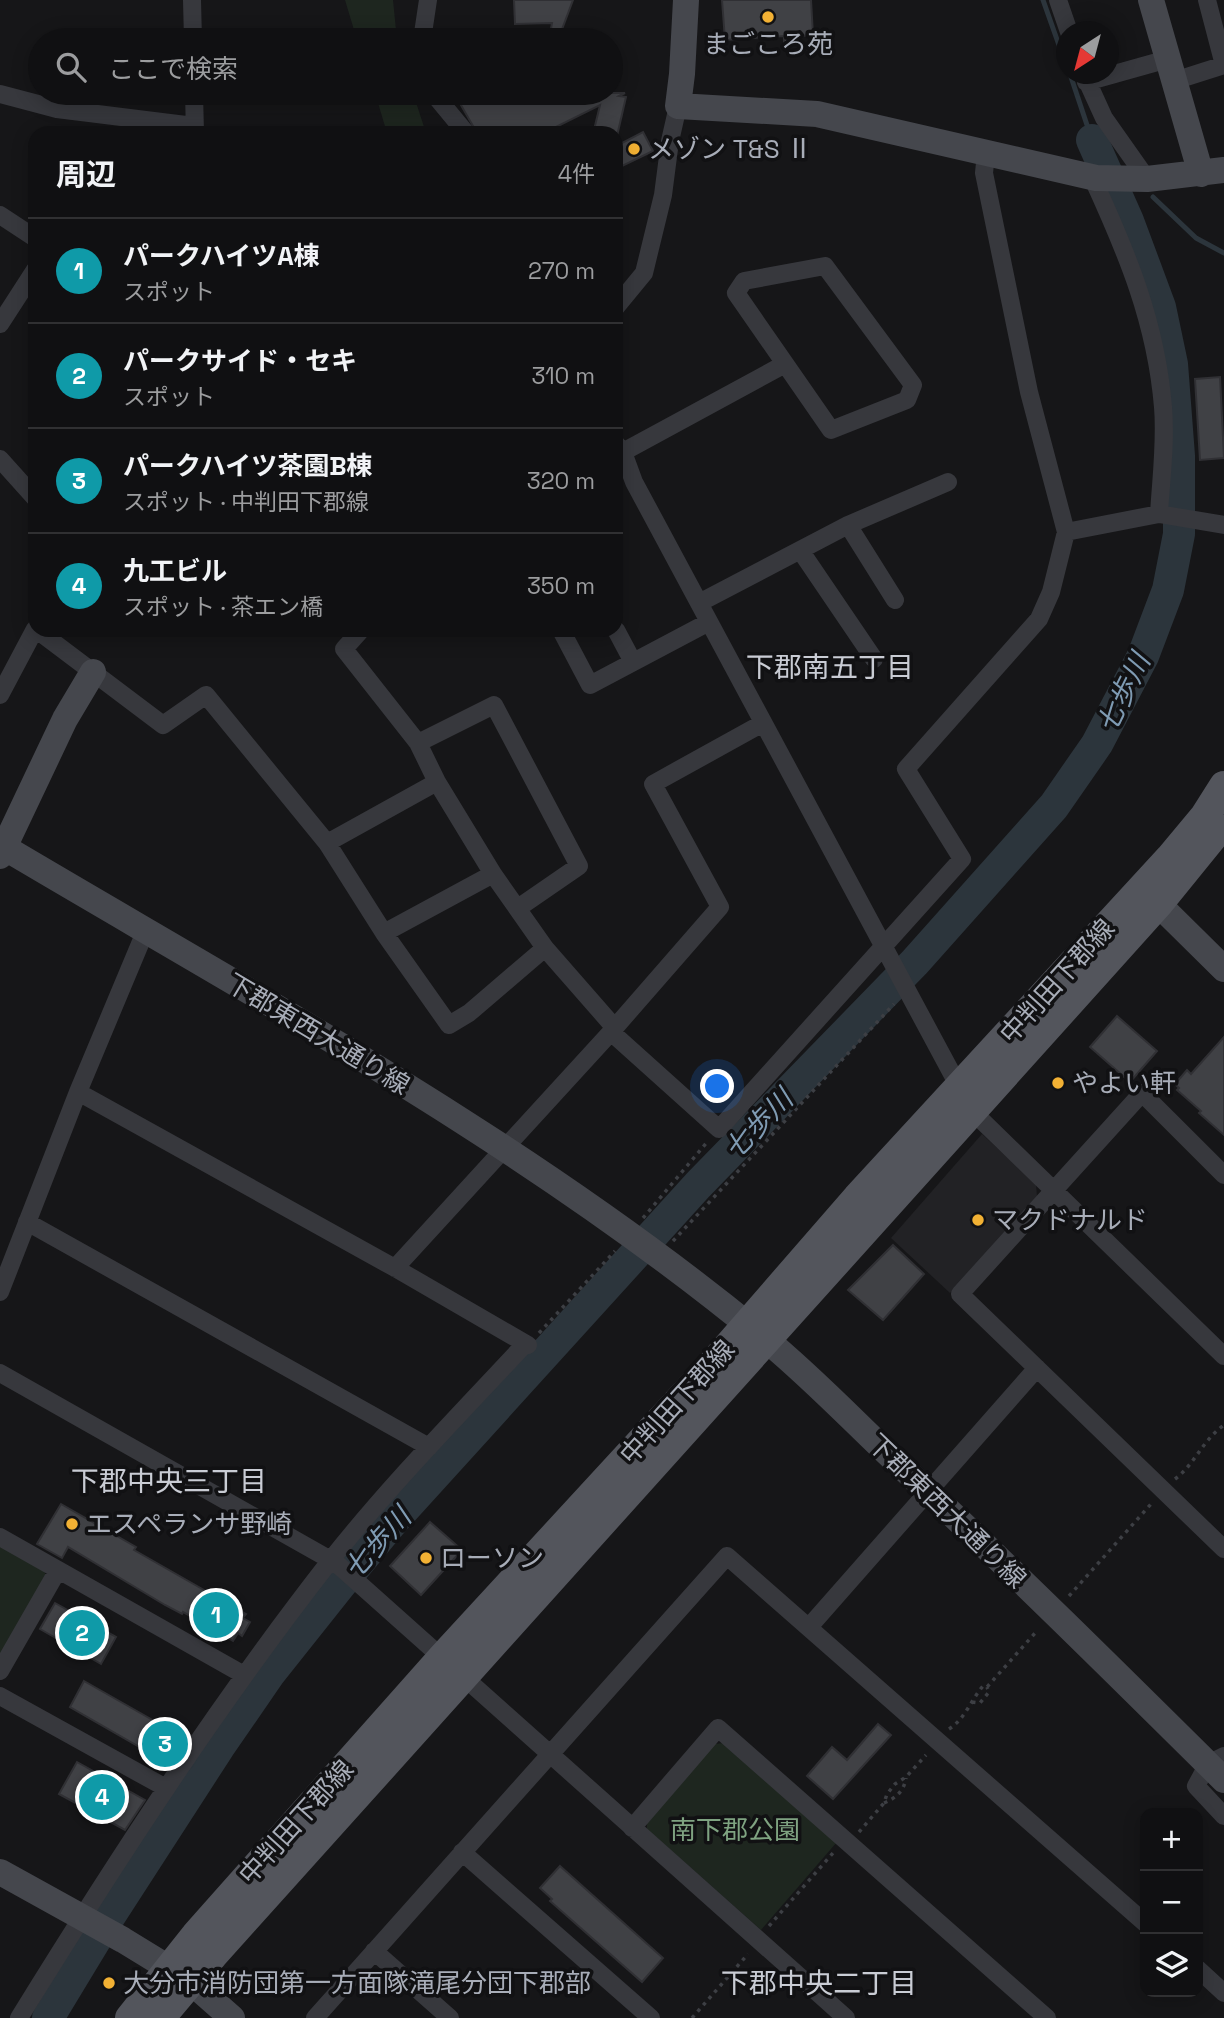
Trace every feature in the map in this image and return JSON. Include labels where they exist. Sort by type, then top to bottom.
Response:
[{"type":"main road","name":"中判田下郡線","points":[[1150,896],[1224,786]]},
{"type":"main road","name":"中判田下郡線","points":[[160,2018],[196,1935],[452,1668],[757,1332],[866,1188],[966,1100],[1070,964],[1150,896],[1224,823]]},
{"type":"main road","name":"中判田下郡線","points":[[130,2018],[180,1975]]},
{"type":"street","points":[[192,0],[193,28]]},
{"type":"street","points":[[424,28],[428,0]]},
{"type":"street","points":[[623,299],[645,273],[663,195],[682,74],[686,0]]},
{"type":"street","points":[[1058,0],[1065,21]]},
{"type":"street","points":[[678,106],[817,114],[1094,177],[1135,179],[1212,172],[1171,70],[1151,0]]},
{"type":"street","points":[[1119,75],[1224,65],[1207,0]]},
{"type":"street","points":[[1088,84],[1135,179]]},
{"type":"street","points":[[0,94],[28,101]]},
{"type":"street","points":[[42,105],[174,126]]},
{"type":"street","points":[[194,105],[195,126]]},
{"type":"street","points":[[443,105],[460,126]]},
{"type":"street","points":[[355,637],[344,649],[418,743],[437,782],[493,874],[545,948],[613,1030],[719,1129],[886,952],[962,859],[906,769],[1039,620],[1051,592],[1066,532],[1029,392],[984,173],[986,153]]},
{"type":"street","points":[[1094,177],[1134,270],[1158,362],[1163,408],[1162,514]]},
{"type":"street","points":[[0,215],[28,233]]},
{"type":"street","points":[[825,266],[914,385],[907,400],[831,430],[785,363],[736,293],[744,281],[825,266]]},
{"type":"street","points":[[0,324],[28,281]]},
{"type":"street","points":[[623,446],[785,363]]},
{"type":"street","points":[[623,457],[966,1100],[1053,1191],[1224,1356]]},
{"type":"street","points":[[0,459],[28,490]]},
{"type":"street","points":[[699,603],[848,525],[948,482]]},
{"type":"street","points":[[1066,532],[1162,514],[1224,525]]},
{"type":"street","points":[[848,525],[895,600]]},
{"type":"street","points":[[800,550],[874,660]]},
{"type":"street","points":[[565,637],[590,685],[709,622]]},
{"type":"street","points":[[0,695],[32,637]]},
{"type":"street","points":[[46,637],[163,724],[206,695],[327,843],[384,933],[449,1025],[469,1013],[545,948]]},
{"type":"street","points":[[620,637],[633,662]]},
{"type":"street","points":[[1,850],[65,719],[93,672]]},
{"type":"street","points":[[418,743],[494,705],[579,866],[518,908]]},
{"type":"street","points":[[395,1268],[613,1030],[720,907],[653,784],[763,723]]},
{"type":"street","points":[[327,843],[437,782]]},
{"type":"street","name":"下郡東西大通り線","points":[[1,850],[352,1052],[505,1148],[630,1234],[665,1249],[928,1491],[1219,1767]]},
{"type":"street","points":[[384,933],[493,874]]},
{"type":"street","points":[[1150,896],[1224,969]]},
{"type":"street","points":[[0,1292],[78,1092],[145,932]]},
{"type":"street","points":[[19,2018],[166,1788],[244,1675],[333,1561],[429,1447],[526,1345],[395,1268],[78,1092]]},
{"type":"street","points":[[1222,1170],[1142,1093],[960,1294],[1224,1549]]},
{"type":"street","points":[[27,1222],[429,1447]]},
{"type":"street","points":[[809,1627],[1037,1368]]},
{"type":"street","points":[[0,1373],[333,1561],[846,2018]]},
{"type":"street","points":[[0,1537],[244,1675]]},
{"type":"street","points":[[315,2018],[727,1556],[1140,1919]]},
{"type":"street","points":[[0,1671],[58,1570]]},
{"type":"street","points":[[0,1696],[166,1788]]},
{"type":"street","points":[[632,1828],[718,1728],[1047,2018]]},
{"type":"street","points":[[1219,1767],[1196,1786],[1224,1816]]},
{"type":"street","points":[[462,1852],[651,2018]]},
{"type":"street","points":[[0,1872],[180,1975],[232,2018]]},
{"type":"street","points":[[374,1951],[450,2018]]},
{"type":"street","points":[[1203,1974],[1224,1993]]},
{"type":"path","points":[[665,1249],[906,988]]},
{"type":"path","points":[[526,1345],[630,1234],[719,1129]]},
{"type":"path","points":[[1167,1483],[1185,1470],[1207,1438],[1224,1425]]},
{"type":"path","points":[[1069,1596],[1157,1497]]},
{"type":"path","points":[[944,1736],[950,1727],[963,1717],[983,1686],[987,1687],[1036,1632]]},
{"type":"path","points":[[972,1702],[980,1703],[989,1692],[987,1687]]},
{"type":"path","points":[[855,1836],[884,1803],[895,1784],[906,1777],[929,1751]]},
{"type":"path","points":[[884,1803],[894,1799],[905,1787],[906,1777]]},
{"type":"path","points":[[763,1933],[840,1844]]},
{"type":"path","points":[[692,2018],[755,1945]]},
{"type":"shaded area","points":[[982,1134],[1036,1184],[1037,1197],[950,1293],[891,1238]]},
{"type":"green space","points":[[345,0],[393,0],[396,28],[353,28]]},
{"type":"green space","points":[[379,105],[417,105],[424,126],[385,126]]},
{"type":"green space","points":[[0,1545],[44,1570],[47,1580],[0,1664]]},
{"type":"green space","name":"南下郡公園","points":[[724,1743],[837,1842],[761,1930],[647,1829],[647,1820],[715,1744]]},
{"type":"building","points":[[514,0],[573,0],[562,28],[551,28],[552,23],[515,24]]},
{"type":"building","name":"まごころ苑","points":[[722,0],[811,0],[813,35],[799,36],[800,43],[784,44],[784,36],[725,40]]},
{"type":"building","points":[[623,97],[626,97],[619,126],[595,126],[600,105],[623,105]]},
{"type":"building","points":[[461,105],[600,105],[558,126],[473,126]]},
{"type":"building","name":"メゾン T&S Ⅱ","points":[[643,132],[653,151],[623,166],[623,142]]},
{"type":"building","points":[[1220,377],[1224,458],[1200,460],[1195,379]]},
{"type":"building","points":[[1117,1016],[1157,1051],[1130,1082],[1090,1047]]},
{"type":"building","points":[[1224,1037],[1224,1135],[1199,1113],[1201,1111],[1177,1090],[1179,1088],[1175,1084],[1187,1070],[1191,1074]]},
{"type":"building","points":[[893,1245],[924,1274],[883,1320],[848,1290]]},
{"type":"building","points":[[61,1504],[136,1547],[134,1550],[246,1614],[243,1618],[250,1622],[242,1636],[238,1633],[233,1641],[183,1612],[182,1614],[165,1605],[68,1547],[62,1558],[37,1544]]},
{"type":"building","name":"ローソン","points":[[430,1522],[462,1550],[421,1595],[390,1566]]},
{"type":"building","points":[[55,1603],[116,1637],[101,1664],[40,1629]]},
{"type":"building","points":[[84,1681],[186,1739],[169,1764],[70,1707]]},
{"type":"building","points":[[878,1724],[891,1735],[833,1799],[807,1776],[832,1747],[847,1760]]},
{"type":"building","points":[[77,1762],[145,1800],[125,1830],[59,1794]]},
{"type":"building","points":[[560,1866],[663,1958],[642,1982],[550,1901],[552,1899],[540,1888]]},
{"type":"waterway","points":[[1043,0],[1056,37]]},
{"type":"waterway","points":[[1073,84],[1092,140],[1101,142]]},
{"type":"waterway","name":"七歩川","points":[[48,2018],[111,1914],[219,1747],[270,1673],[340,1585],[393,1521],[698,1185],[915,962],[1054,806],[1097,744],[1143,656],[1168,590],[1179,534],[1179,456],[1172,364],[1160,307],[1128,221],[1092,140]]},
{"type":"waterway","points":[[1153,197],[1196,238],[1224,253]]},
{"type":"place","name":"まごころ苑","points":[[768,17]]},
{"type":"place","name":"メゾン T&S Ⅱ","points":[[634,149]]},
{"type":"place","name":"やよい軒","points":[[1058,1083]]},
{"type":"place","name":"マクドナルド","points":[[978,1220]]},
{"type":"place","name":"エスペランサ野崎","points":[[72,1524]]},
{"type":"place","name":"ローソン","points":[[426,1558]]},
{"type":"place","name":"パークハイツA棟","points":[[216,1615]]},
{"type":"place","name":"パークサイド・セキ","points":[[82,1633]]},
{"type":"place","name":"パークハイツ茶園B棟","points":[[165,1744]]},
{"type":"place","name":"九工ビル","points":[[102,1797]]},
{"type":"place","name":"大分市消防団第一方面隊滝尾分団下郡部","points":[[109,1983]]},
{"type":"district","name":"下郡南五丁目","points":[[830,667]]},
{"type":"district","name":"下郡中央三丁目","points":[[169,1481]]},
{"type":"district","name":"下郡中央二丁目","points":[[819,1983]]}]
